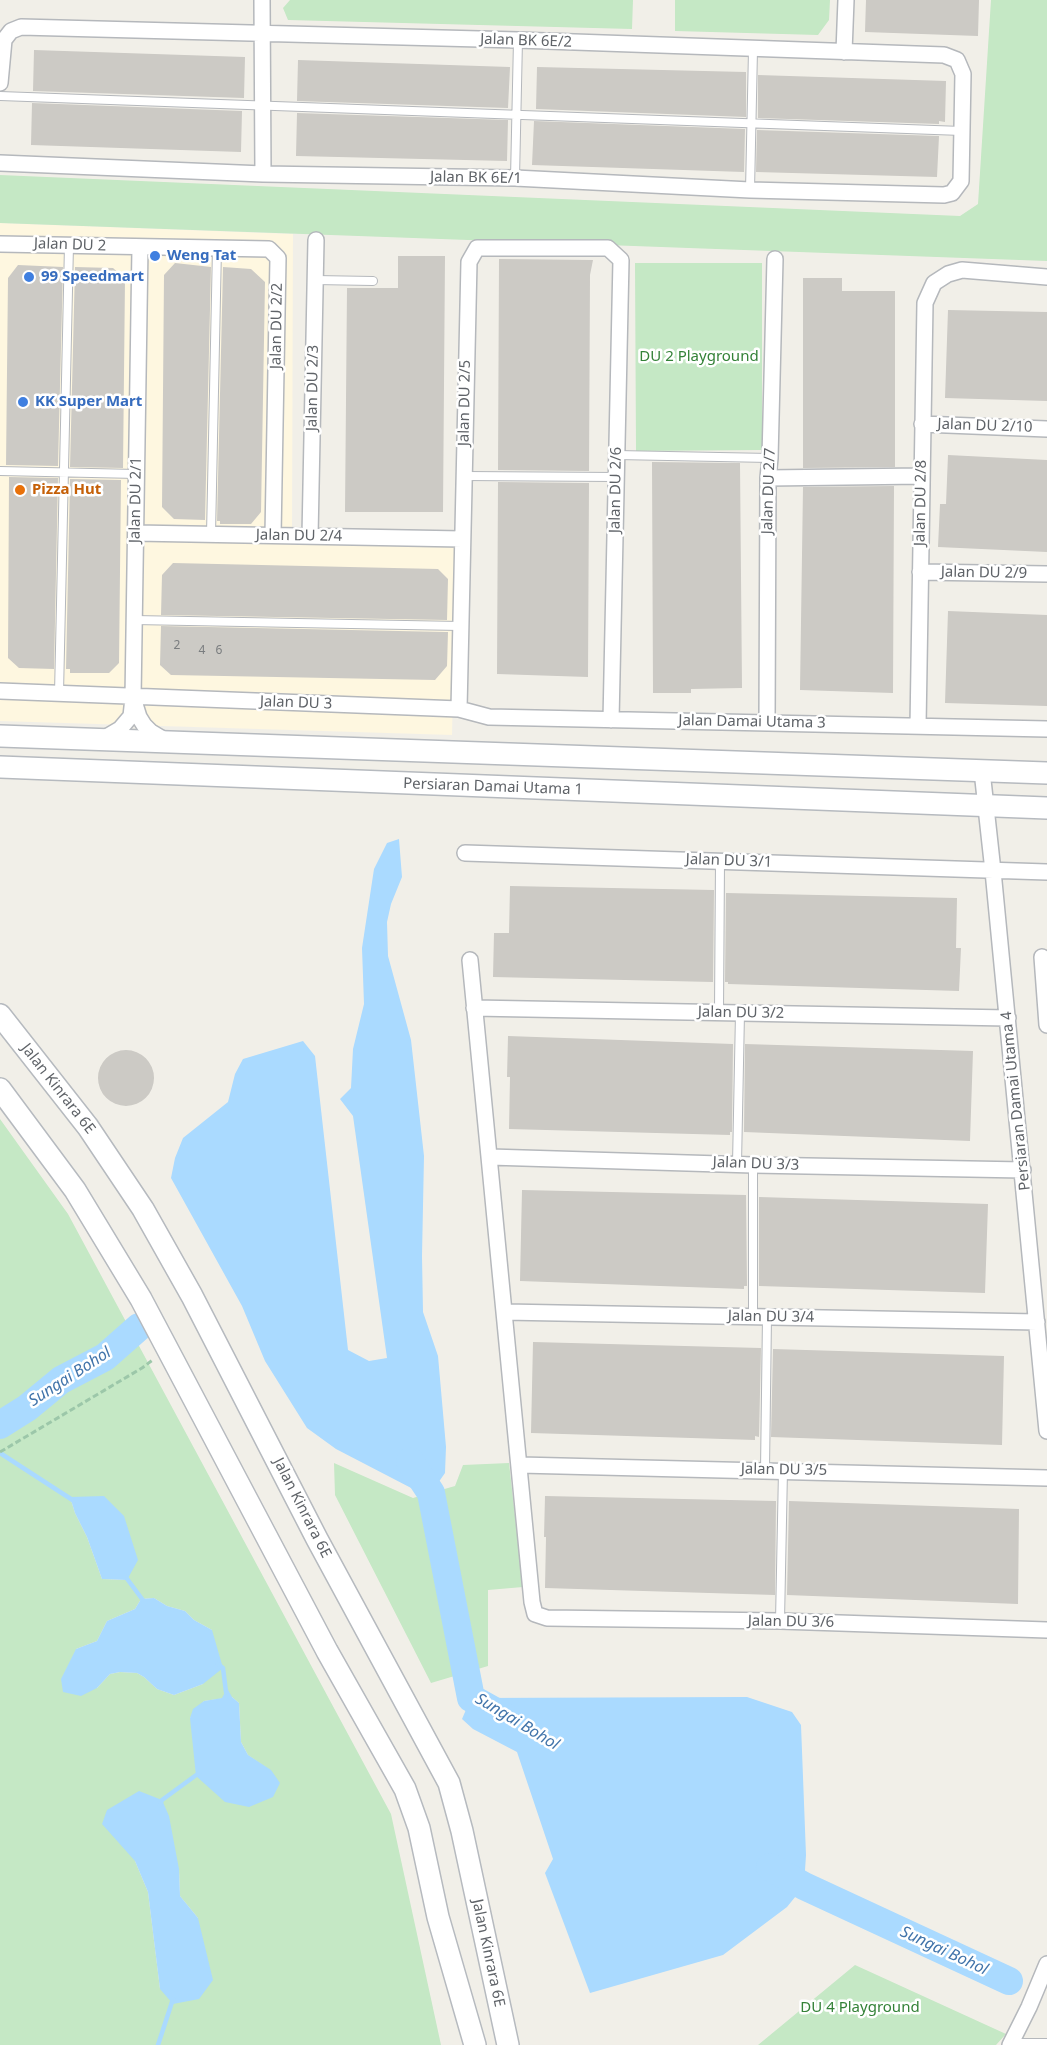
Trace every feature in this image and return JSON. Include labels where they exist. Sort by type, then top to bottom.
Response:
[{"type":"street","points":[[262,0],[262,174]]},
{"type":"street","points":[[844,52],[846,0]]},
{"type":"street","name":"Jalan BK 6E/2","points":[[0,82],[4,40],[11,31],[21,27],[519,40],[944,55],[957,60],[963,74],[961,181],[952,193]]},
{"type":"street","name":"Jalan BK 6E/1","points":[[0,163],[262,174],[515,178],[750,190],[934,196],[952,193]]},
{"type":"street","name":"Jalan DU 2/3","points":[[310,536],[316,240]]},
{"type":"street","name":"Jalan DU 2","points":[[0,244],[140,247]]},
{"type":"street","name":"Jalan DU 2/2","points":[[140,247],[269,249],[278,258],[273,535]]},
{"type":"street","name":"Jalan DU 2/1","points":[[103,739],[120,729],[131,716],[133,698],[140,247]]},
{"type":"street","name":"Jalan DU 2/5","points":[[459,709],[469,262],[477,248],[608,248],[621,260]]},
{"type":"street","name":"Jalan DU 2/7","points":[[766,723],[768,478],[776,259]]},
{"type":"street","name":"Jalan DU 2/6","points":[[611,720],[621,260]]},
{"type":"street","name":"Jalan DU 2/8","points":[[918,726],[925,303],[934,283],[948,274],[962,270],[1047,277]]},
{"type":"street","name":"Jalan DU 2/10","points":[[922,424],[1047,429]]},
{"type":"street","points":[[768,478],[921,476]]},
{"type":"street","name":"Jalan DU 2/4","points":[[135,533],[462,539]]},
{"type":"street","name":"Jalan DU 2/9","points":[[920,572],[1047,574]]},
{"type":"street","points":[[0,691],[133,698],[144,725],[168,742]]},
{"type":"street","name":"Jalan DU 3","points":[[133,698],[459,709]]},
{"type":"street","name":"Jalan Damai Utama 3","points":[[459,709],[489,717],[1047,729]]},
{"type":"street","points":[[0,736],[1047,773]]},
{"type":"street","name":"Persiaran Damai Utama 1","points":[[0,767],[1047,808]]},
{"type":"street","name":"Persiaran Damai Utama 4","points":[[982,771],[1047,1431]]},
{"type":"street","name":"Jalan DU 3/1","points":[[465,854],[1047,872]]},
{"type":"street","points":[[1042,957],[1047,1025]]},
{"type":"street","points":[[470,960],[520,1465]]},
{"type":"street","name":"Jalan DU 3/2","points":[[474,1008],[1008,1018]]},
{"type":"street","name":"Jalan Kinrara 6E","points":[[0,1015],[88,1127],[143,1209],[192,1296],[317,1539],[449,1783],[462,1831],[508,2045]]},
{"type":"street","points":[[0,1089],[75,1190],[141,1299],[327,1651],[405,1789],[419,1828],[438,1917],[475,2045]]},
{"type":"street","name":"Jalan DU 3/3","points":[[490,1157],[1023,1170]]},
{"type":"street","name":"Jalan DU 3/4","points":[[505,1312],[1037,1322]]},
{"type":"street","name":"Jalan DU 3/5","points":[[520,1465],[1047,1478]]},
{"type":"street","name":"Jalan DU 3/6","points":[[520,1465],[532,1602],[535,1614],[547,1618],[780,1621],[1047,1629]]},
{"type":"street","points":[[1010,2044],[1047,1964]]},
{"type":"lane","points":[[515,178],[519,40]]},
{"type":"lane","points":[[750,190],[753,50]]},
{"type":"lane","points":[[0,96],[963,131]]},
{"type":"lane","points":[[59,694],[69,245]]},
{"type":"lane","points":[[210,534],[217,248]]},
{"type":"lane","points":[[315,280],[374,281]]},
{"type":"lane","points":[[617,455],[770,458]]},
{"type":"lane","points":[[0,471],[136,474]]},
{"type":"lane","points":[[464,476],[616,477]]},
{"type":"lane","points":[[134,620],[460,627]]},
{"type":"lane","points":[[720,861],[720,1012]]},
{"type":"lane","points":[[737,1164],[740,1013]]},
{"type":"lane","points":[[753,1165],[765,1470]]},
{"type":"lane","points":[[780,1621],[783,1470]]},
{"type":"lane","points":[[1010,2044],[1047,2043]]},
{"type":"path","points":[[0,1452],[142,1368],[167,1349]]},
{"type":"shaded area","points":[[0,223],[293,234],[292,527],[456,531],[452,735],[0,721]]},
{"type":"green space","points":[[290,0],[633,0],[632,29],[288,20],[283,8]]},
{"type":"green space","points":[[675,0],[830,0],[829,20],[818,35],[675,31]]},
{"type":"green space","points":[[991,0],[1047,0],[1047,261],[0,223],[0,175],[960,216],[978,204]]},
{"type":"green space","name":"DU 2 Playground","points":[[635,263],[762,263],[762,450],[636,451]]},
{"type":"green space","points":[[0,1119],[68,1214],[391,1814],[441,2045],[0,2045]],"holes":[[[70,1497],[127,1580],[102,1579],[87,1537]],[[154,1598],[167,1606],[185,1611],[194,1620],[212,1630],[203,1684],[174,1695],[157,1689],[137,1673],[120,1672],[110,1674],[97,1688],[76,1649],[97,1641],[107,1621],[135,1609],[141,1599]],[[232,1697],[239,1703],[241,1742],[248,1755],[271,1770],[190,1718],[204,1701]],[[135,1861],[179,1869],[180,1896],[198,1918],[160,1989],[148,1892]]]},
{"type":"green space","points":[[334,1463],[413,1498],[455,1486],[463,1465],[509,1463],[523,1587],[488,1590],[488,1666],[431,1683],[335,1495]]},
{"type":"green space","name":"DU 4 Playground","points":[[855,1965],[1006,2034],[996,2045],[758,2045]]},
{"type":"water","points":[[399,839],[402,877],[391,904],[387,922],[388,956],[411,1040],[424,1156],[423,1312],[438,1356],[446,1447],[445,1473],[431,1493],[415,1490],[336,1449],[307,1428],[265,1361],[242,1306],[171,1178],[175,1158],[183,1138],[228,1102],[235,1074],[243,1059],[303,1041],[315,1056],[348,1350],[369,1361],[387,1358],[353,1116],[340,1099],[351,1088],[353,1049],[364,1004],[362,948],[374,869],[387,843]]},
{"type":"water","points":[[104,1496],[124,1516],[138,1560],[127,1580],[102,1579],[70,1497]]},
{"type":"water","points":[[154,1598],[167,1606],[185,1611],[194,1620],[212,1630],[223,1668],[203,1684],[174,1695],[157,1689],[137,1673],[120,1672],[110,1674],[97,1688],[81,1696],[63,1692],[61,1679],[76,1649],[97,1641],[107,1621],[135,1609],[141,1599]]},
{"type":"water","points":[[227,1688],[239,1703],[241,1742],[248,1755],[271,1770],[280,1783],[273,1797],[249,1807],[225,1802],[196,1776],[190,1718],[193,1709],[204,1701],[222,1698]]},
{"type":"water","points":[[747,1697],[792,1712],[801,1725],[806,1855],[804,1886],[787,1907],[723,1955],[590,1993],[545,1873],[553,1859],[517,1752],[473,1729],[462,1719],[471,1698]]},
{"type":"water","points":[[139,1791],[162,1800],[169,1816],[179,1869],[180,1896],[198,1918],[213,1980],[199,1999],[173,2004],[160,1989],[148,1892],[135,1861],[102,1824],[107,1810]]},
{"type":"building","points":[[866,0],[979,0],[978,36],[865,32]]},
{"type":"building","points":[[34,50],[245,57],[244,98],[33,91]]},
{"type":"building","points":[[298,60],[510,67],[508,108],[297,101]]},
{"type":"building","points":[[537,67],[746,72],[746,117],[536,109]]},
{"type":"building","points":[[758,75],[946,81],[945,122],[939,121],[939,124],[758,118]]},
{"type":"building","points":[[32,103],[242,111],[241,152],[31,145]]},
{"type":"building","points":[[297,113],[508,120],[507,161],[296,156]]},
{"type":"building","points":[[534,121],[745,129],[744,172],[532,165]]},
{"type":"building","points":[[757,130],[939,136],[937,177],[756,172]]},
{"type":"building","points":[[398,256],[445,256],[443,512],[345,512],[347,288],[398,288]]},
{"type":"building","points":[[499,259],[593,260],[590,275],[589,471],[498,470]]},
{"type":"building","points":[[175,263],[211,267],[205,520],[174,519],[162,507],[164,275]]},
{"type":"building","points":[[18,265],[63,267],[58,466],[6,465],[8,278]]},
{"type":"building","points":[[75,267],[113,268],[125,279],[123,468],[70,467]]},
{"type":"building","points":[[223,267],[251,269],[265,282],[261,512],[251,524],[220,524],[220,521],[217,521]]},
{"type":"building","points":[[803,278],[842,278],[842,291],[895,291],[895,467],[803,468]]},
{"type":"building","points":[[948,310],[1047,312],[1047,401],[945,398]]},
{"type":"building","points":[[948,455],[1047,460],[1047,552],[938,547],[940,504],[946,504]]},
{"type":"building","points":[[652,462],[740,463],[742,688],[691,689],[691,693],[653,693]]},
{"type":"building","points":[[9,477],[58,478],[54,669],[19,668],[8,658]]},
{"type":"building","points":[[70,479],[121,480],[119,663],[109,673],[70,673],[70,669],[66,669]]},
{"type":"building","points":[[498,482],[589,483],[588,677],[497,674]]},
{"type":"building","points":[[894,486],[893,693],[800,690],[803,487]]},
{"type":"building","points":[[173,563],[438,569],[448,579],[447,620],[161,615],[162,575]]},
{"type":"building","points":[[948,611],[1047,615],[1047,706],[945,703]]},
{"type":"building","points":[[161,626],[448,632],[447,666],[435,680],[171,675],[160,665]]},
{"type":"building","points":[[510,886],[714,890],[713,982],[493,977],[494,933],[509,933]]},
{"type":"building","points":[[726,893],[957,898],[956,948],[961,948],[959,991],[728,984],[725,982]]},
{"type":"building","points":[[508,1036],[733,1044],[732,1132],[730,1135],[509,1129]]},
{"type":"building","points":[[745,1044],[973,1051],[970,1141],[744,1132]]},
{"type":"building","points":[[120,1050],[132,1050],[142,1054],[150,1062],[154,1078],[150,1094],[142,1102],[132,1106],[120,1106],[110,1102],[102,1094],[98,1084],[98,1072],[102,1062],[110,1054]]},
{"type":"building","points":[[522,1190],[746,1195],[747,1286],[744,1286],[744,1289],[520,1281]]},
{"type":"building","points":[[759,1197],[988,1204],[985,1293],[759,1286]]},
{"type":"building","points":[[533,1342],[761,1348],[759,1437],[755,1436],[755,1440],[531,1433]]},
{"type":"building","points":[[773,1349],[1004,1356],[1002,1445],[771,1437]]},
{"type":"building","points":[[545,1496],[776,1501],[775,1595],[545,1588]]},
{"type":"building","points":[[789,1501],[1019,1509],[1018,1604],[787,1595]]},
{"type":"waterway","name":"Sungai Bohol","points":[[0,1425],[27,1408],[61,1380],[105,1357],[139,1327]]},
{"type":"waterway","points":[[0,1453],[74,1501]]},
{"type":"waterway","name":"Sungai Bohol","points":[[410,1461],[431,1493],[471,1698],[505,1717]]},
{"type":"waterway","points":[[125,1576],[145,1603]]},
{"type":"waterway","points":[[218,1664],[223,1668],[226,1692]]},
{"type":"waterway","points":[[160,1805],[162,1800],[199,1773]]},
{"type":"waterway","name":"Sungai Bohol","points":[[770,1867],[804,1886],[1009,1981]]},
{"type":"waterway","points":[[158,2045],[173,1999]]},
{"type":"place","name":"Weng Tat","points":[[155,256]]},
{"type":"place","name":"99 Speedmart","points":[[29,277]]},
{"type":"place","name":"KK Super Mart","points":[[23,402]]},
{"type":"place","name":"Pizza Hut","points":[[20,490]]}]
